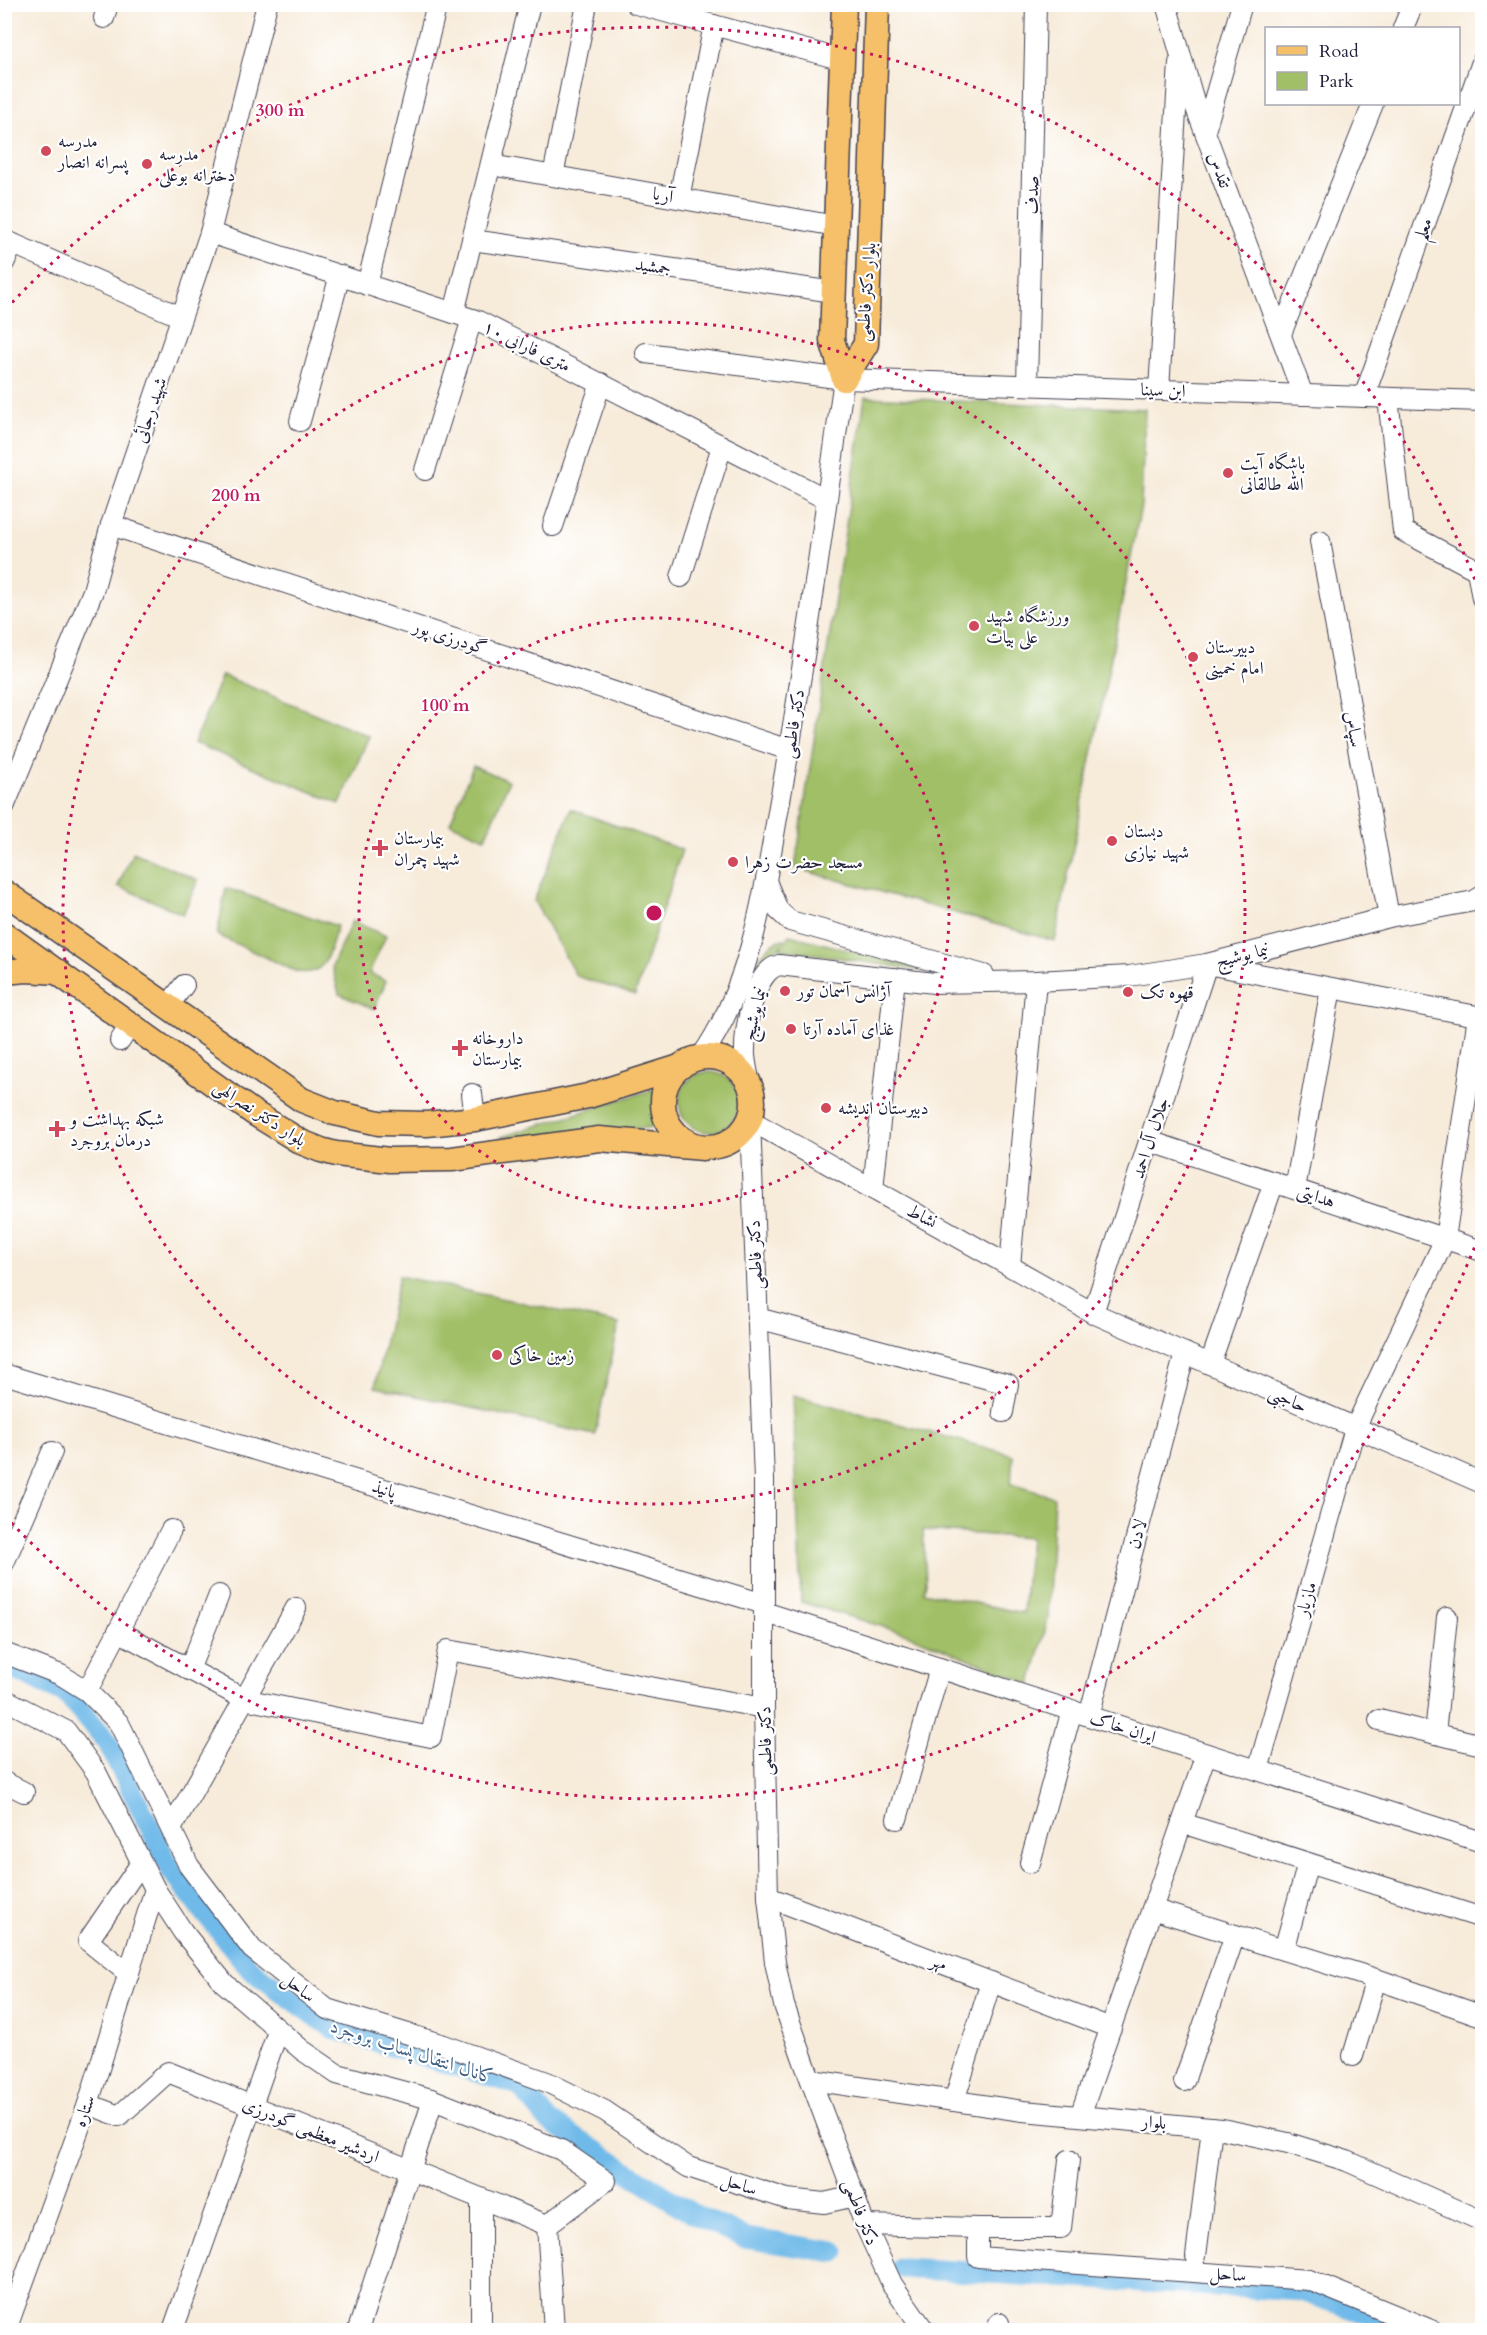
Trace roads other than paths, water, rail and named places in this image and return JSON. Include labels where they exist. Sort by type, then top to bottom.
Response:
[{"type":"main road","name":"بلوار دکتر فاطمی","points":[[844,4],[832,340],[844,379]]},
{"type":"main road","name":"بلوار دکتر فاطمی","points":[[844,379],[866,344],[877,4]]},
{"type":"main road","name":"بلوار دکتر نصرالهی","points":[[4,892],[302,1100],[335,1113],[379,1123],[427,1124],[475,1119],[588,1096],[690,1062]]},
{"type":"main road","name":"بلوار دکتر نصرالهی","points":[[4,934],[59,972],[126,1033],[301,1142],[321,1150],[336,1154],[390,1160],[452,1159],[599,1139],[703,1148]]},
{"type":"main road","points":[[4,972],[26,970],[59,972]]},
{"type":"main road","points":[[725,1059],[735,1065],[750,1084],[754,1102],[750,1120],[736,1138],[726,1144],[703,1148],[681,1139],[666,1121],[663,1097],[671,1075],[690,1062],[725,1059]]},
{"type":"main road","points":[[475,1119],[478,1156]]},
{"type":"street","name":"شهید رجائی","points":[[4,807],[93,591],[111,525],[210,232],[267,4]]},
{"type":"street","points":[[368,285],[437,4]]},
{"type":"street","points":[[426,470],[463,316],[472,240],[530,4]]},
{"type":"street","points":[[553,176],[587,4]]},
{"type":"street","points":[[636,4],[843,60]]},
{"type":"street","name":"صدف","points":[[1027,385],[1036,4]]},
{"type":"street","name":"تقدس","points":[[1166,4],[1196,108],[1303,395]]},
{"type":"street","points":[[1205,131],[1242,4]]},
{"type":"street","points":[[1403,27],[1413,4]]},
{"type":"street","points":[[679,198],[714,25]]},
{"type":"street","points":[[1159,390],[1180,48]]},
{"type":"street","name":"معلم","points":[[1364,397],[1482,62]]},
{"type":"street","points":[[1281,334],[1373,105]]},
{"type":"street","name":"آریا","points":[[491,165],[836,226]]},
{"type":"street","name":"۱۰ متری فارابی","points":[[210,232],[463,316],[601,383],[826,499]]},
{"type":"street","name":"جمشید","points":[[472,240],[834,292]]},
{"type":"street","points":[[4,263],[9,242],[181,317]]},
{"type":"street","points":[[300,421],[340,275]]},
{"type":"street","name":"ابن سینا","points":[[646,354],[844,379],[1482,401]]},
{"type":"street","name":"دکتر فاطمی","points":[[690,1062],[724,1019],[745,966],[766,881],[789,750],[844,379]]},
{"type":"street","points":[[553,526],[601,383]]},
{"type":"street","points":[[1388,398],[1403,531],[1477,570],[1482,598]]},
{"type":"street","points":[[681,577],[722,446]]},
{"type":"street","name":"گودرزی پور","points":[[111,525],[789,750]]},
{"type":"street","name":"سپاس","points":[[1320,541],[1389,916]]},
{"type":"street","name":"نیما یوشیج","points":[[766,881],[778,910],[790,921],[1006,982]]},
{"type":"street","name":"نیما یوشیج","points":[[750,1084],[745,1055],[747,1030],[759,983],[772,967],[784,965],[934,983],[1129,976],[1207,964],[1389,916],[1480,900]]},
{"type":"street","points":[[1207,964],[1480,1017]]},
{"type":"street","name":"جلال آل احمد","points":[[1093,1313],[1207,964]]},
{"type":"street","points":[[873,1189],[895,978]]},
{"type":"street","points":[[1010,1266],[1036,981]]},
{"type":"street","points":[[168,1006],[184,985]]},
{"type":"street","points":[[1295,1189],[1331,988]]},
{"type":"street","name":"مازیار","points":[[1258,1770],[1355,1428],[1445,1239],[1480,1017]]},
{"type":"street","points":[[472,1094],[475,1119]]},
{"type":"street","name":"دکتر فاطمی","points":[[750,1120],[764,1480],[764,1708],[768,1897],[775,1962],[784,2005],[865,2225],[892,2284],[924,2331]]},
{"type":"street","name":"نشاط","points":[[750,1120],[1093,1313]]},
{"type":"street","name":"هدایتی","points":[[1149,1141],[1482,1251]]},
{"type":"street","points":[[1210,1364],[1274,1182]]},
{"type":"street","name":"حاجبی","points":[[1093,1313],[1482,1483]]},
{"type":"street","points":[[757,1318],[1008,1384],[1003,1412]]},
{"type":"street","name":"لادن","points":[[1030,1863],[1080,1713],[1185,1353]]},
{"type":"street","name":"پانیذ","points":[[4,1374],[764,1608]]},
{"type":"street","points":[[4,1563],[52,1452]]},
{"type":"street","points":[[87,1691],[171,1530]]},
{"type":"street","points":[[189,1670],[219,1595]]},
{"type":"street","points":[[171,1829],[296,1608]]},
{"type":"street","name":"ایران خاک","points":[[764,1608],[940,1668],[1482,1842]]},
{"type":"street","points":[[1435,1734],[1447,1617]]},
{"type":"street","points":[[118,1631],[244,1699],[431,1737],[448,1650],[764,1708]]},
{"type":"street","name":"ساحل","points":[[4,1653],[62,1675],[87,1691],[119,1723],[189,1866],[252,1949],[327,2009],[444,2045],[547,2082],[605,2111],[688,2167],[786,2199],[824,2203],[855,2196]]},
{"type":"street","points":[[897,1819],[940,1668]]},
{"type":"street","points":[[4,1699],[66,1731],[96,1772],[155,1889],[183,1932],[224,1983],[278,2031],[337,2074],[433,2100],[561,2150],[606,2181],[547,2225],[554,2331]]},
{"type":"street","points":[[1379,1720],[1482,1745]]},
{"type":"street","points":[[1080,2116],[1206,1754]]},
{"type":"street","points":[[4,1782],[24,1792]]},
{"type":"street","points":[[1182,1823],[1482,1918]]},
{"type":"street","points":[[129,1974],[88,1941],[141,1863]]},
{"type":"street","points":[[1284,1950],[1308,1863]]},
{"type":"street","name":"ستاره","points":[[6,2331],[87,2103],[155,1889]]},
{"type":"street","name":"مهر","points":[[768,1897],[1111,2028]]},
{"type":"street","points":[[1152,1909],[1376,1979],[1482,2016]]},
{"type":"street","points":[[1184,2081],[1235,1935]]},
{"type":"street","points":[[1353,2056],[1376,1979]]},
{"type":"street","points":[[954,2101],[991,1982]]},
{"type":"street","points":[[173,2331],[278,2031]]},
{"type":"street","name":"اردشیر معظمی گودرزی","points":[[87,2103],[119,2116],[168,2072],[547,2225]]},
{"type":"street","name":"بلوار","points":[[811,2080],[1023,2111],[1212,2128],[1288,2143],[1347,2161],[1482,2222]]},
{"type":"street","points":[[358,2331],[433,2100]]},
{"type":"street","points":[[1196,2256],[1212,2128]]},
{"type":"street","points":[[865,2225],[1061,2228],[1069,2160]]},
{"type":"street","points":[[481,2199],[481,2331]]},
{"type":"street","name":"ساحل","points":[[978,2228],[978,2257],[1309,2280],[1431,2331]]},
{"type":"waterway","name":"کانال انتقال پساب بروجرد","points":[[4,1665],[66,1694],[107,1741],[172,1872],[250,1969],[334,2029],[519,2085],[548,2120],[691,2213],[745,2238],[835,2252]]},
{"type":"waterway","points":[[901,2268],[1302,2291],[1377,2317]]},
{"type":"place","name":"مدرسه پسرانه انصار","points":[[46,151]]},
{"type":"place","name":"مدرسه دخترانه بوعلی","points":[[147,164]]},
{"type":"place","name":"باشگاه آیت الله طالقانی","points":[[1228,473]]},
{"type":"place","name":"ورزشگاه شهید علی بیات","points":[[974,626]]},
{"type":"place","name":"دبیرستان امام خمینی","points":[[1193,657]]},
{"type":"place","name":"دبستان شهید نیازی","points":[[1112,841]]},
{"type":"place","name":"بیمارستان شهید چمران","points":[[380,848]]},
{"type":"place","name":"مسجد حضرت زهرا","points":[[733,862]]},
{"type":"place","name":"آژانس آسمان تور","points":[[785,991]]},
{"type":"place","name":"قهوه تک","points":[[1128,992]]},
{"type":"place","name":"غذای آماده آرتا","points":[[791,1029]]},
{"type":"place","name":"داروخانه بیمارستان","points":[[460,1048]]},
{"type":"place","name":"دبیرستان اندیشه","points":[[826,1108]]},
{"type":"place","name":"شبکه بهداشت و درمان بروجرد","points":[[57,1129]]},
{"type":"place","name":"زمین خاکی","points":[[497,1355]]}]
